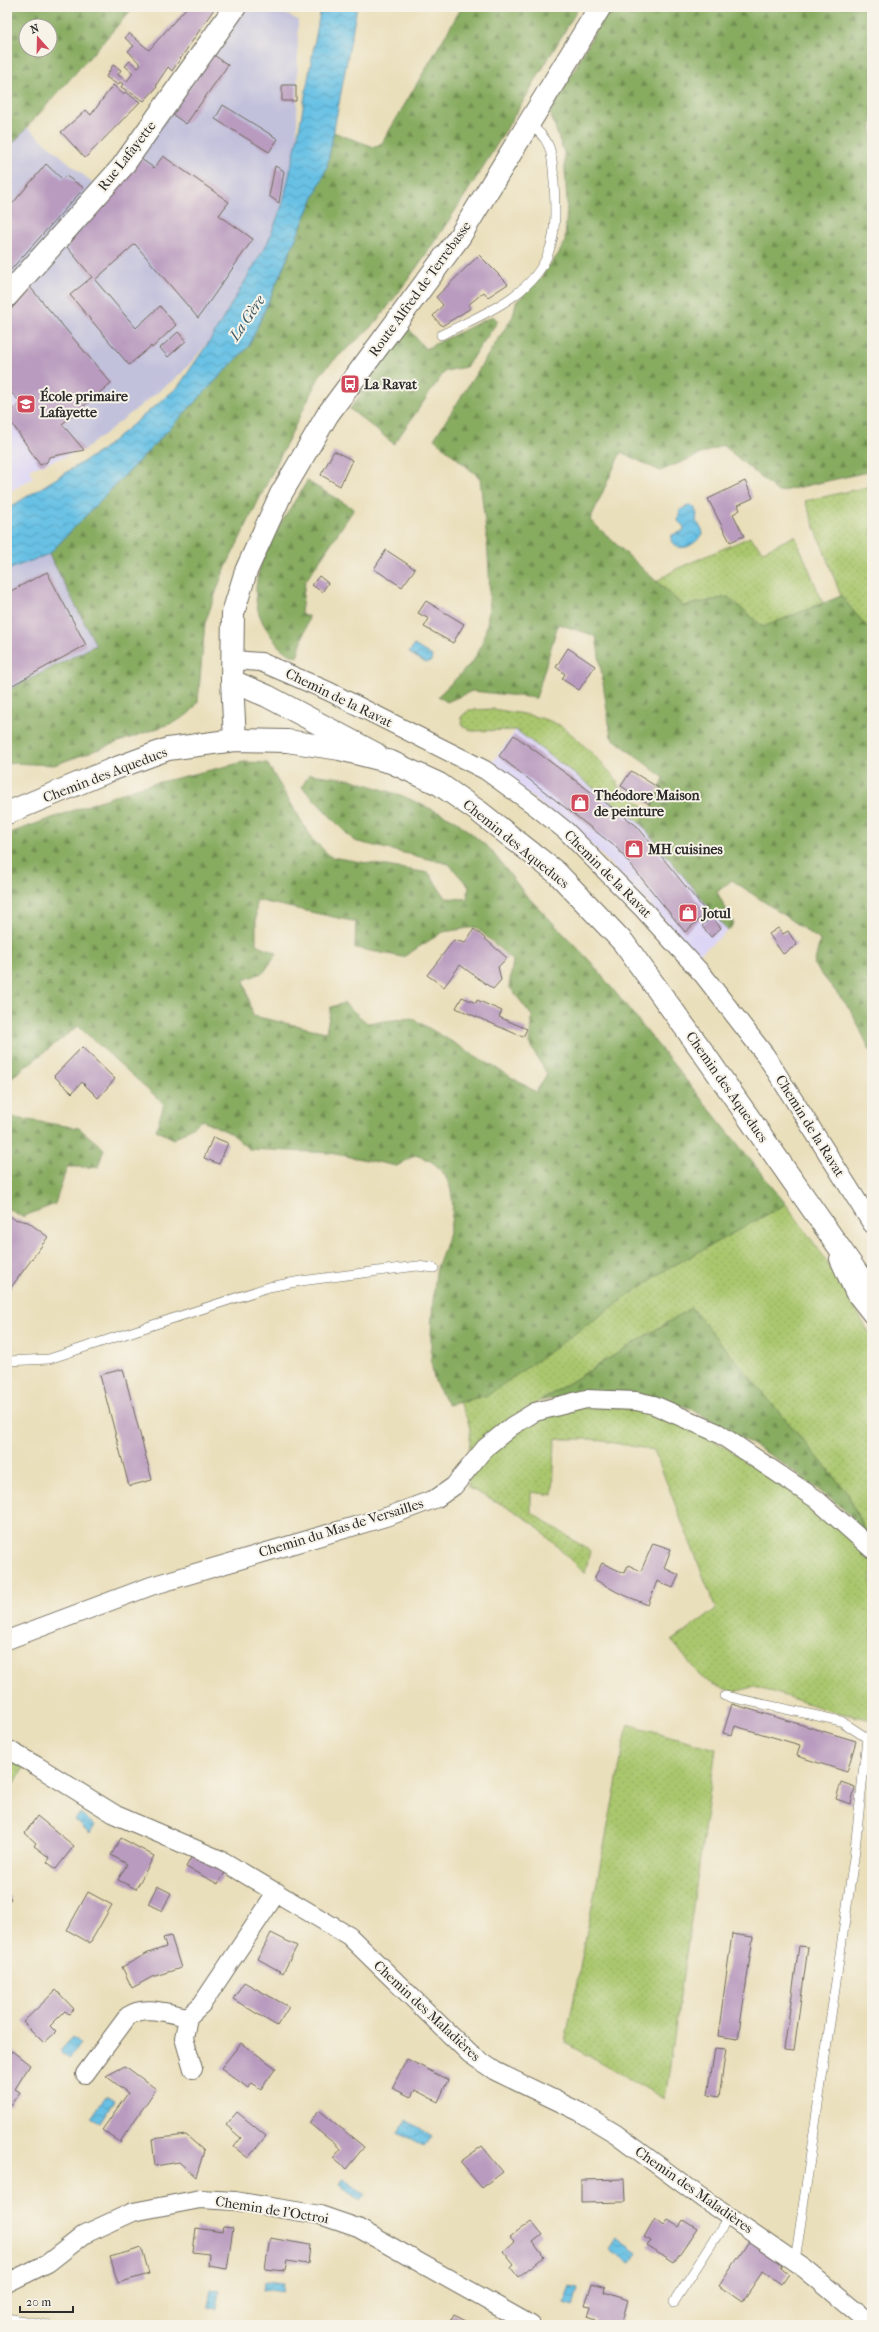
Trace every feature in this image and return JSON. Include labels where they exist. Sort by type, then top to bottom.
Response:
[{"type":"main road","name":"Rue Lafayette","points":[[7,296],[122,167],[235,7]]},
{"type":"main road","name":"Route Alfred de Terrebasse","points":[[236,740],[232,681],[233,613],[237,595],[261,536],[303,453],[328,414],[456,242],[600,7]]},
{"type":"main road","points":[[232,681],[267,696],[391,762]]},
{"type":"main road","name":"Chemin des Aqueducs","points":[[7,812],[110,770],[168,749],[236,740],[287,741],[340,749],[391,762],[439,784],[478,811],[557,873],[617,936],[663,995],[862,1280],[872,1290]]},
{"type":"street","name":"Chemin de la Ravat","points":[[232,660],[261,662],[328,691],[485,770],[535,806],[566,831],[642,908],[704,976],[766,1056],[872,1224]]},
{"type":"street","points":[[826,1229],[854,1292],[872,1315]]},
{"type":"street","name":"Chemin du Mas de Versailles","points":[[7,1640],[151,1586],[389,1516],[437,1498],[454,1486],[485,1448],[512,1426],[535,1412],[586,1399],[636,1401],[654,1405],[718,1433],[738,1445],[816,1499],[872,1549]]},
{"type":"street","name":"Chemin des Maladières","points":[[7,1749],[116,1815],[223,1861],[349,1936],[470,2054],[495,2071],[580,2112],[616,2134],[795,2262],[872,2325]]},
{"type":"street","points":[[193,2070],[184,2038],[188,2018],[202,2004],[277,1892]]},
{"type":"street","points":[[86,2074],[128,2016],[136,2011],[146,2009],[188,2018]]},
{"type":"street","name":"Chemin de l'Octroi","points":[[7,2283],[48,2263],[85,2234],[133,2212],[200,2199],[235,2201],[320,2215],[358,2228],[531,2325]]},
{"type":"lane","points":[[441,335],[482,314],[526,286],[539,271],[549,251],[554,229],[555,202],[553,158],[548,142],[539,131],[528,124]]},
{"type":"lane","points":[[7,1361],[49,1359],[269,1287],[402,1268],[434,1268]]},
{"type":"lane","points":[[726,1696],[841,1721],[867,1738],[854,1858],[795,2262]]},
{"type":"lane","points":[[674,2302],[729,2216]]},
{"type":"lane","points":[[7,2318],[47,2325]]},
{"type":"shaded area","points":[[242,7],[271,7],[298,20],[297,141],[283,203],[268,242],[211,339],[181,374],[84,450],[7,359],[7,150],[27,127],[107,195]]},
{"type":"shaded area","name":"École primaire Lafayette","points":[[7,359],[84,450],[30,469],[33,478],[7,493]]},
{"type":"shaded area","points":[[49,554],[96,645],[7,691],[7,570]]},
{"type":"shaded area","points":[[516,730],[640,823],[728,931],[698,955],[588,841],[490,765]]},
{"type":"green space","points":[[7,7],[134,7],[7,150]]},
{"type":"green space","points":[[462,7],[579,7],[486,163],[410,277],[376,322],[335,359],[320,375],[223,573],[205,623],[198,701],[196,705],[188,714],[175,722],[54,765],[7,764],[7,691],[96,645],[49,554],[249,346],[327,167],[333,132],[374,147],[382,143]]},
{"type":"green space","points":[[609,7],[872,7],[872,471],[778,492],[723,445],[660,471],[621,452],[590,520],[683,606],[728,597],[763,627],[841,596],[872,633],[872,1054],[850,1009],[814,965],[820,940],[732,880],[717,892],[734,924],[728,931],[640,823],[650,812],[664,778],[611,737],[596,636],[558,624],[536,698],[472,691],[447,702],[438,696],[470,664],[482,642],[487,621],[489,572],[480,478],[434,439],[513,316],[516,302],[541,277],[559,253],[565,241],[567,204],[564,153],[550,113]]},
{"type":"green space","points":[[493,316],[498,321],[466,367],[445,371],[394,444],[350,409],[383,361],[409,329],[425,349]]},
{"type":"green space","points":[[307,481],[354,509],[305,582],[301,613],[309,617],[297,657],[286,652],[280,647],[268,631],[259,612],[256,593],[258,573],[274,534]]},
{"type":"green space","points":[[872,486],[872,633],[841,596],[805,501]]},
{"type":"green space","points":[[795,536],[823,603],[763,627],[728,597],[683,606],[657,581],[676,569],[750,537],[763,551]]},
{"type":"green space","points":[[493,709],[535,717],[559,725],[581,743],[597,759],[617,780],[617,785],[650,812],[640,823],[516,730],[472,731],[462,726],[461,717],[469,710]]},
{"type":"green space","points":[[244,762],[267,763],[312,839],[331,857],[429,873],[445,898],[467,899],[469,887],[449,864],[354,841],[302,787],[309,774],[350,779],[403,796],[455,820],[490,849],[525,894],[590,961],[786,1204],[662,1272],[488,1395],[448,1405],[436,1384],[433,1372],[431,1359],[431,1328],[436,1272],[450,1228],[452,1204],[448,1181],[432,1162],[415,1155],[397,1166],[330,1153],[249,1149],[230,1133],[202,1120],[174,1139],[156,1130],[164,1104],[78,1026],[7,1081],[7,834],[139,787]],"holes":[[[256,900],[356,922],[355,948],[403,957],[443,932],[476,927],[513,961],[509,986],[532,1016],[529,1043],[547,1074],[536,1092],[412,1018],[367,1023],[344,1003],[331,1007],[326,1032],[253,1016],[244,980],[264,972],[277,953],[256,944]]]},
{"type":"green space","points":[[7,1110],[15,1118],[79,1128],[104,1149],[98,1167],[67,1167],[55,1204],[22,1217],[7,1208]]},
{"type":"green space","points":[[786,1204],[824,1257],[872,1337],[872,1539],[865,1532],[847,1492],[691,1308],[517,1415],[472,1453],[469,1449],[469,1424],[458,1401],[466,1402],[662,1272]]},
{"type":"green space","points":[[691,1308],[847,1492],[865,1532],[839,1505],[775,1458],[690,1408],[637,1393],[596,1391],[540,1401]]},
{"type":"green space","points":[[582,1407],[629,1408],[656,1412],[697,1430],[796,1491],[872,1560],[872,1720],[827,1710],[755,1686],[735,1692],[713,1685],[700,1676],[672,1641],[716,1609],[654,1450],[591,1439],[555,1439],[553,1495],[531,1492],[531,1512],[590,1551],[585,1574],[533,1523],[509,1508],[469,1488],[468,1479],[473,1469],[527,1423]]},
{"type":"green space","points":[[628,1724],[716,1749],[665,2099],[565,2043]]},
{"type":"green space","points":[[7,1758],[21,1766],[23,1769],[7,1795]]},
{"type":"water","name":"La Gère","points":[[321,7],[357,7],[327,167],[249,346],[49,554],[7,570],[7,509],[102,450],[178,387],[211,339],[268,242],[283,203],[297,141]]},
{"type":"water","points":[[689,505],[694,507],[697,514],[696,521],[702,529],[703,534],[692,544],[683,548],[675,545],[671,541],[672,535],[683,531],[684,527],[678,521],[680,510]]},
{"type":"water","points":[[414,645],[432,656],[431,661],[426,663],[409,653]]},
{"type":"water","points":[[80,1813],[95,1826],[90,1833],[75,1820]]},
{"type":"water","points":[[73,2037],[81,2044],[68,2058],[60,2051]]},
{"type":"water","points":[[106,2096],[114,2101],[100,2123],[91,2118]]},
{"type":"water","points":[[407,2120],[432,2136],[424,2146],[398,2132]]},
{"type":"water","points":[[343,2178],[365,2195],[360,2201],[339,2184]]},
{"type":"water","points":[[616,2238],[637,2253],[630,2263],[609,2249]]},
{"type":"water","points":[[265,2281],[284,2283],[283,2292],[264,2289]]},
{"type":"water","points":[[570,2285],[578,2287],[573,2306],[564,2303]]},
{"type":"water","points":[[211,2289],[220,2290],[217,2309],[208,2308]]},
{"type":"building","points":[[187,7],[212,7],[214,9],[172,71],[168,67],[156,85],[157,87],[144,101],[121,87],[123,84],[120,82],[118,85],[106,77],[113,65],[121,70],[118,75],[127,81],[133,73],[125,66],[130,61],[138,68],[141,65],[128,51],[134,46],[125,38],[129,33],[149,50]]},
{"type":"building","points":[[214,55],[228,65],[186,124],[172,114]]},
{"type":"building","points":[[113,85],[123,94],[125,92],[140,102],[85,158],[61,132],[86,110],[91,115]]},
{"type":"building","points":[[282,85],[296,85],[296,101],[282,101]]},
{"type":"building","points":[[223,105],[278,139],[269,152],[215,119]]},
{"type":"building","points":[[163,156],[229,202],[219,215],[253,239],[198,318],[135,244],[95,280],[136,328],[160,306],[176,325],[152,348],[151,346],[129,365],[70,295],[92,277],[67,247],[141,159],[154,168]]},
{"type":"building","points":[[46,164],[62,179],[66,176],[84,188],[7,274],[7,210]]},
{"type":"building","points":[[275,166],[284,171],[279,203],[269,196]]},
{"type":"building","points":[[479,255],[508,284],[488,297],[484,292],[468,305],[471,308],[442,326],[433,316],[443,305],[436,297]]},
{"type":"building","points":[[30,287],[111,383],[62,424],[84,450],[49,457],[47,462],[40,465],[7,416],[7,414],[21,403],[7,388],[7,314]]},
{"type":"building","points":[[178,332],[186,341],[168,357],[160,348]]},
{"type":"building","points":[[334,451],[352,460],[340,486],[321,475]]},
{"type":"building","points":[[745,481],[753,498],[738,505],[740,510],[733,514],[744,536],[730,542],[708,499]]},
{"type":"building","points":[[386,550],[415,569],[402,587],[374,569]]},
{"type":"building","points":[[47,572],[86,645],[7,688],[7,593]]},
{"type":"building","points":[[319,576],[328,583],[322,592],[312,585]]},
{"type":"building","points":[[426,601],[464,624],[453,643],[424,627],[429,619],[418,613]]},
{"type":"building","points":[[568,648],[595,666],[579,690],[562,679],[565,674],[556,667]]},
{"type":"building","points":[[514,735],[637,826],[707,913],[685,932],[617,848],[499,756]]},
{"type":"building","points":[[631,771],[659,788],[649,804],[621,786]]},
{"type":"building","points":[[712,917],[721,928],[711,937],[702,926]]},
{"type":"building","points":[[778,928],[783,934],[788,931],[797,945],[783,954],[769,934]]},
{"type":"building","points":[[474,929],[507,958],[498,967],[501,980],[493,989],[460,965],[444,987],[427,975],[454,940],[465,943]]},
{"type":"building","points":[[462,997],[476,1003],[477,1000],[502,1011],[499,1017],[527,1029],[523,1037],[456,1008]]},
{"type":"building","points":[[82,1047],[115,1079],[98,1098],[82,1082],[72,1093],[54,1076]]},
{"type":"building","points":[[213,1137],[228,1143],[219,1164],[204,1158]]},
{"type":"building","points":[[7,1214],[14,1219],[28,1222],[48,1237],[7,1293]]},
{"type":"building","points":[[123,1369],[152,1480],[129,1486],[100,1375]]},
{"type":"building","points":[[653,1543],[671,1549],[664,1568],[679,1575],[673,1588],[657,1581],[648,1605],[617,1592],[594,1579],[602,1563],[624,1573],[628,1565],[641,1571]]},
{"type":"building","points":[[732,1704],[856,1741],[847,1772],[797,1756],[800,1745],[735,1726],[732,1735],[723,1733]]},
{"type":"building","points":[[841,1782],[855,1787],[851,1804],[836,1799]]},
{"type":"building","points":[[37,1816],[74,1846],[56,1869],[47,1862],[50,1858],[34,1846],[36,1843],[25,1833]]},
{"type":"building","points":[[121,1838],[154,1856],[136,1889],[118,1880],[127,1864],[111,1855]]},
{"type":"building","points":[[193,1854],[226,1871],[218,1884],[186,1867]]},
{"type":"building","points":[[157,1886],[171,1893],[162,1911],[148,1904]]},
{"type":"building","points":[[88,1892],[112,1905],[90,1943],[67,1930]]},
{"type":"building","points":[[7,1896],[11,1898],[7,1905]]},
{"type":"building","points":[[271,1933],[297,1946],[283,1973],[258,1959]]},
{"type":"building","points":[[732,1934],[753,1937],[738,2039],[718,2036]]},
{"type":"building","points":[[171,1936],[181,1968],[152,1977],[132,1988],[122,1967],[148,1953],[166,1947],[163,1938]]},
{"type":"building","points":[[799,1946],[808,1947],[794,2051],[784,2050]]},
{"type":"building","points":[[244,1982],[289,2007],[277,2026],[233,1999]]},
{"type":"building","points":[[56,1990],[74,2009],[69,2014],[65,2011],[50,2026],[56,2032],[44,2043],[23,2022]]},
{"type":"building","points":[[241,2043],[276,2068],[261,2089],[252,2083],[248,2088],[221,2068]]},
{"type":"building","points":[[715,2048],[726,2049],[719,2097],[708,2095]]},
{"type":"building","points":[[12,2051],[30,2065],[15,2089],[20,2092],[10,2106],[7,2104],[7,2058]]},
{"type":"building","points":[[407,2059],[448,2080],[438,2102],[415,2090],[411,2097],[392,2088]]},
{"type":"building","points":[[125,2066],[156,2089],[120,2142],[102,2130],[128,2093],[106,2076]]},
{"type":"building","points":[[319,2110],[364,2147],[346,2169],[333,2158],[341,2149],[309,2123]]},
{"type":"building","points":[[237,2112],[266,2136],[248,2158],[234,2147],[241,2138],[226,2125]]},
{"type":"building","points":[[186,2135],[204,2151],[196,2177],[179,2162],[155,2166],[152,2139]]},
{"type":"building","points":[[482,2146],[503,2172],[482,2188],[460,2162]]},
{"type":"building","points":[[624,2179],[625,2202],[581,2203],[581,2180]]},
{"type":"building","points":[[655,2218],[664,2225],[668,2220],[679,2227],[683,2220],[697,2229],[674,2263],[647,2246],[651,2241],[644,2237]]},
{"type":"building","points":[[531,2221],[542,2235],[533,2242],[544,2257],[518,2277],[511,2268],[514,2265],[503,2251],[514,2241],[510,2237]]},
{"type":"building","points":[[223,2227],[233,2228],[227,2269],[208,2266],[209,2254],[193,2252],[196,2228],[222,2232]]},
{"type":"building","points":[[270,2238],[310,2245],[308,2264],[287,2261],[285,2271],[265,2269]]},
{"type":"building","points":[[750,2240],[783,2263],[780,2267],[788,2274],[781,2284],[763,2271],[742,2302],[719,2286]]},
{"type":"building","points":[[142,2248],[149,2274],[118,2283],[110,2257]]},
{"type":"building","points":[[592,2283],[605,2287],[604,2292],[628,2300],[621,2325],[595,2325],[596,2320],[588,2317],[591,2307],[585,2306]]},
{"type":"building","points":[[454,2314],[472,2323],[472,2325],[448,2325]]},
{"type":"place","name":"La Ravat","points":[[350,384]]},
{"type":"place","name":"École primaire Lafayette","points":[[26,404]]},
{"type":"place","name":"Théodore Maison de peinture","points":[[580,803]]},
{"type":"place","name":"MH cuisines","points":[[634,849]]},
{"type":"place","name":"Jotul","points":[[688,913]]}]
